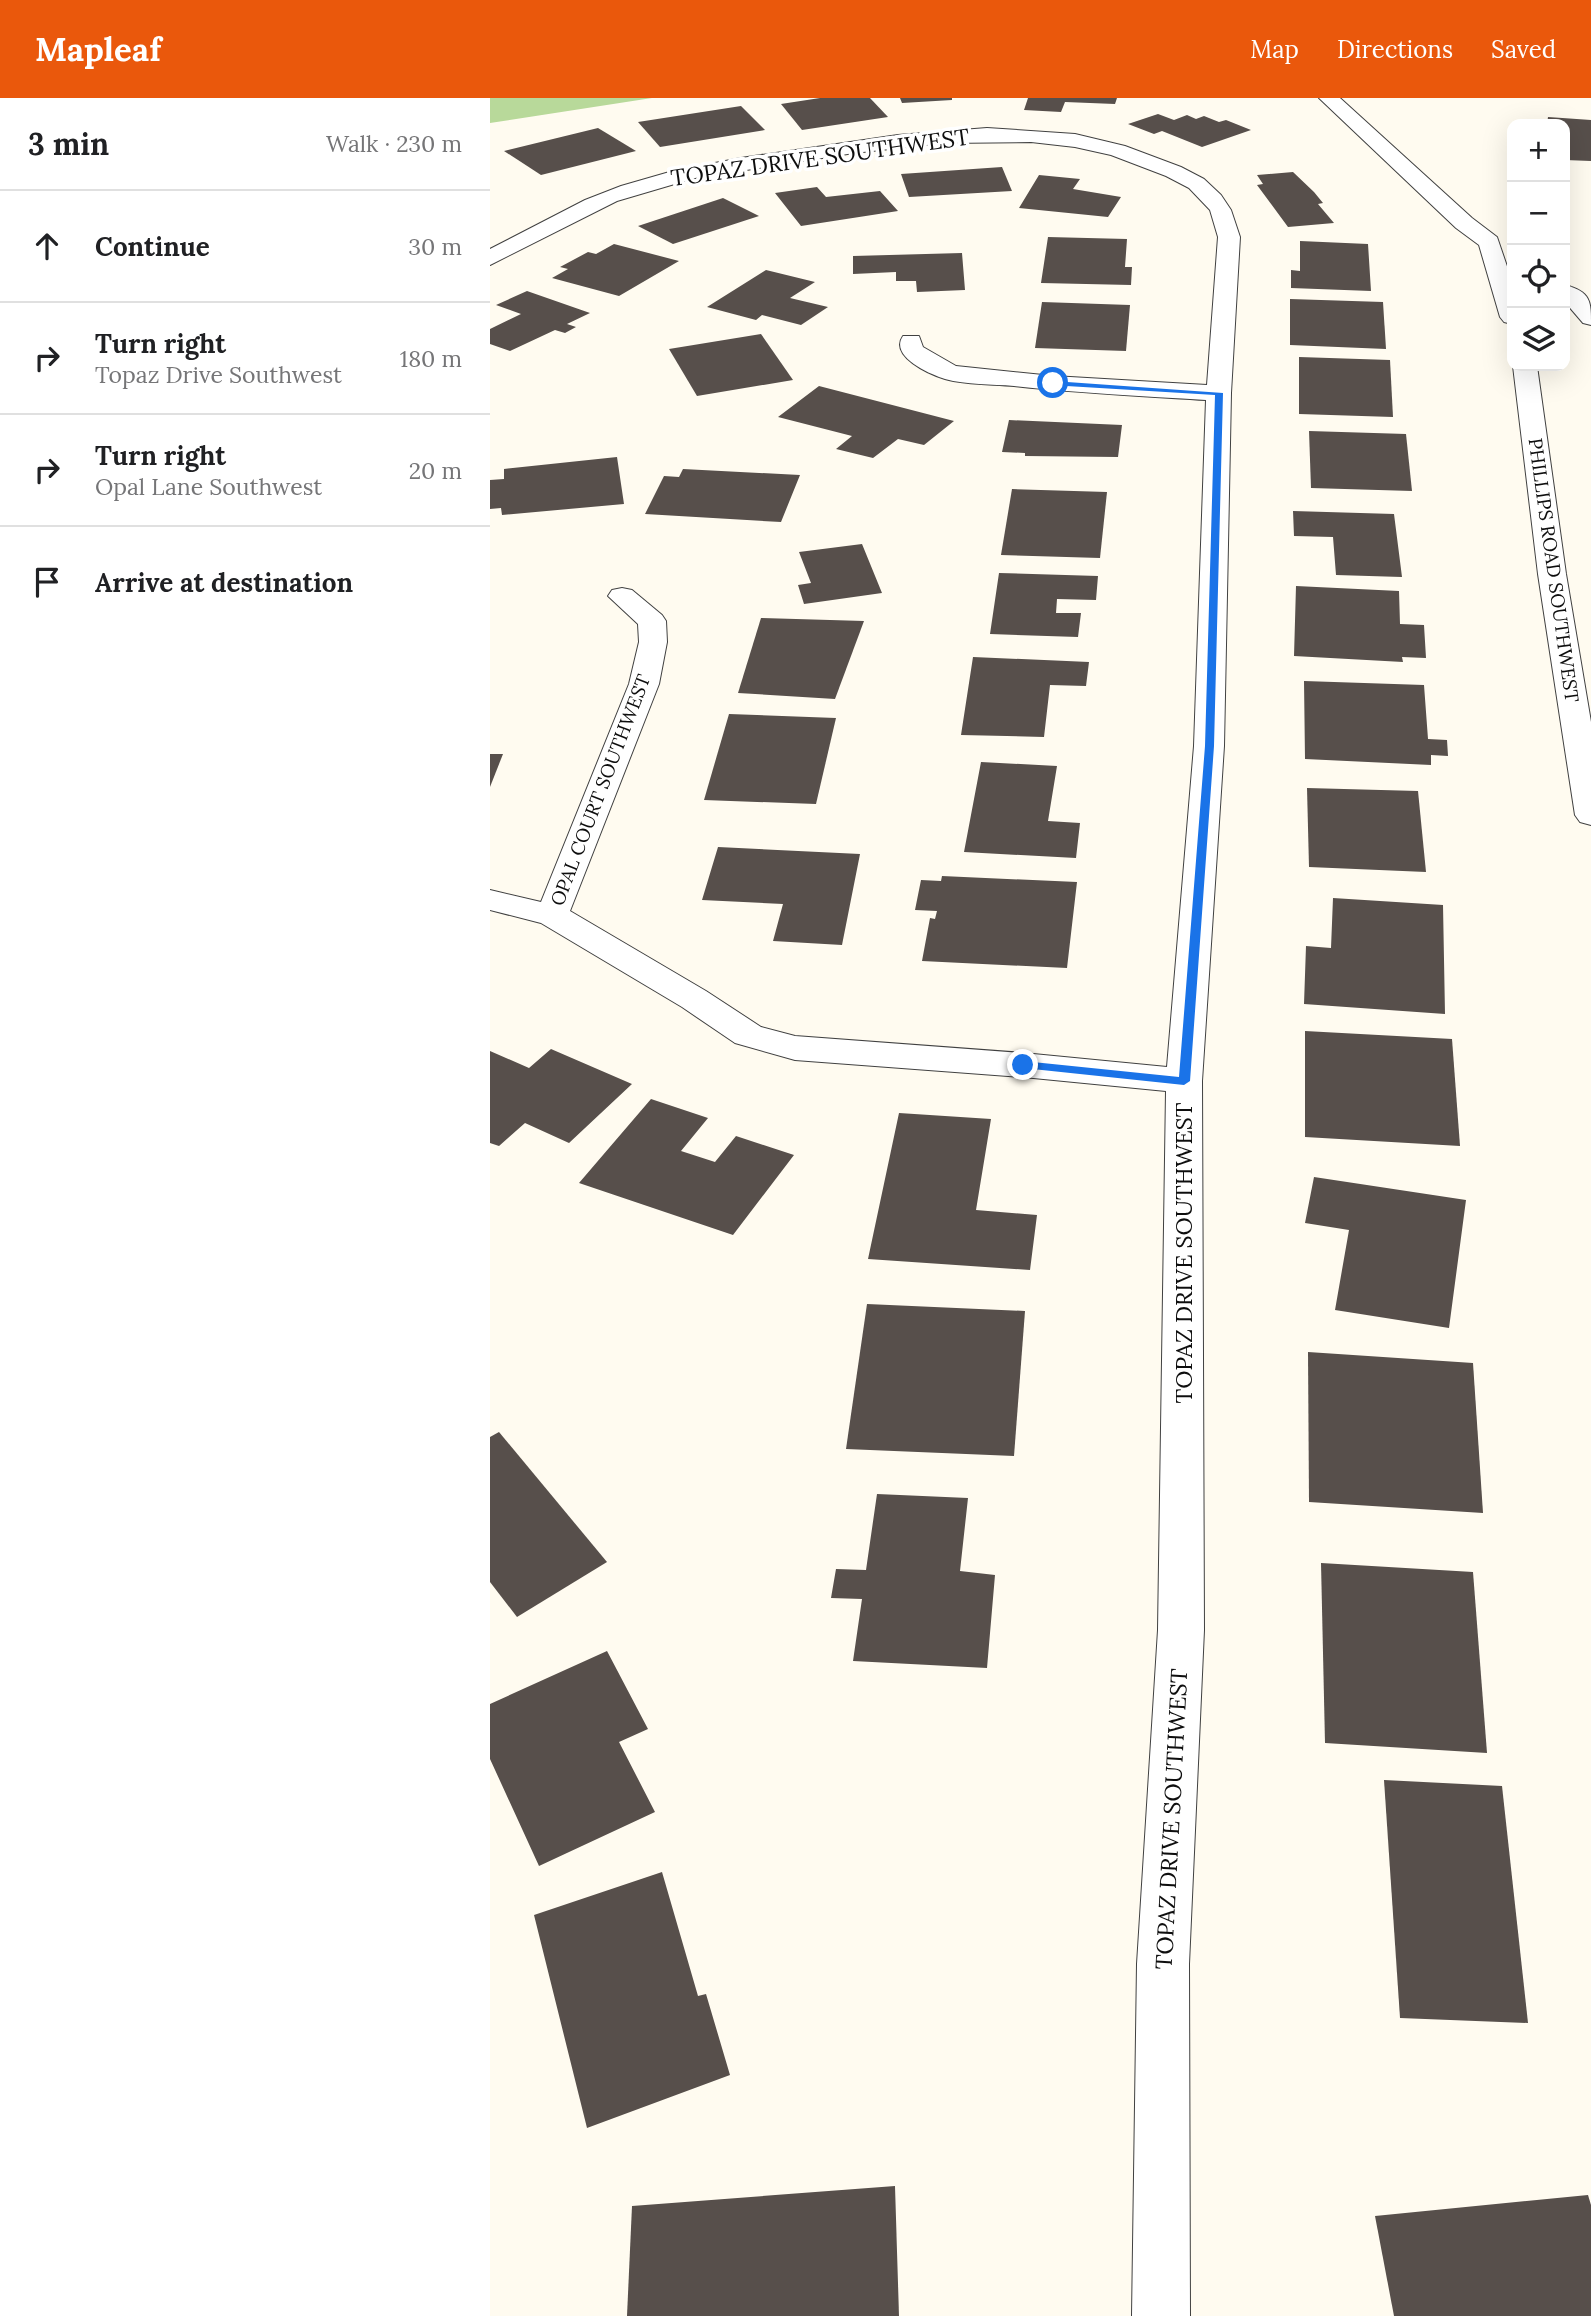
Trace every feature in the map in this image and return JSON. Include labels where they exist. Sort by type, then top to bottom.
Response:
[{"type":"street","points":[[1329,98],[1464,223],[1489,242],[1507,280]]},
{"type":"street","name":"TOPAZ DRIVE SOUTHWEST","points":[[490,258],[603,199],[675,176],[943,135],[976,133],[1079,140],[1125,152],[1186,177],[1211,194],[1225,213],[1229,237],[1219,393],[1209,746],[1184,1081],[1181,1630],[1163,1964],[1161,2316]]},
{"type":"street","points":[[1570,295],[1578,300],[1591,318]]},
{"type":"street","points":[[911,341],[911,350],[951,373],[1053,383],[1219,393]]},
{"type":"street","name":"PHILLIPS ROAD SOUTHWEST","points":[[1526,371],[1552,574],[1591,815]]},
{"type":"street","name":"OPAL COURT SOUTHWEST","points":[[552,915],[644,684],[653,642],[652,621],[622,596]]},
{"type":"street","points":[[490,900],[552,915],[694,999],[748,1035],[795,1048],[1023,1065],[1184,1081]]},
{"type":"green space","points":[[490,98],[652,98],[490,123]]},
{"type":"building","points":[[820,98],[870,98],[888,117],[802,130],[781,104]]},
{"type":"building","points":[[900,98],[952,98],[952,100],[902,103]]},
{"type":"building","points":[[1028,98],[1117,98],[1115,104],[1065,102],[1061,112],[1024,110]]},
{"type":"building","points":[[741,106],[765,130],[660,147],[638,122]]},
{"type":"building","points":[[1158,114],[1174,120],[1187,115],[1196,119],[1204,116],[1219,122],[1226,120],[1251,130],[1202,147],[1162,131],[1154,134],[1128,124]]},
{"type":"building","points":[[1548,117],[1591,120],[1591,161],[1570,160],[1570,119]]},
{"type":"building","points":[[598,128],[636,151],[541,175],[504,151]]},
{"type":"building","points":[[1002,167],[1012,191],[909,197],[901,174]]},
{"type":"building","points":[[1293,172],[1323,203],[1318,204],[1334,223],[1288,227],[1257,185],[1263,184],[1257,175]]},
{"type":"building","points":[[1039,175],[1080,179],[1073,189],[1121,197],[1108,217],[1019,208]]},
{"type":"building","points":[[817,187],[826,197],[880,191],[898,211],[801,226],[775,193]]},
{"type":"building","points":[[723,198],[759,216],[673,244],[638,226]]},
{"type":"building","points":[[1048,237],[1127,239],[1125,267],[1132,267],[1131,285],[1041,283]]},
{"type":"building","points":[[1300,241],[1368,244],[1371,291],[1291,288],[1291,270],[1300,271]]},
{"type":"building","points":[[614,244],[679,261],[619,296],[552,278],[568,269],[560,267],[588,252],[596,254]]},
{"type":"building","points":[[962,253],[965,290],[917,292],[916,281],[896,281],[896,272],[853,274],[853,256]]},
{"type":"building","points":[[766,270],[815,282],[790,298],[828,307],[801,325],[762,315],[756,320],[707,307]]},
{"type":"building","points":[[527,291],[590,313],[567,324],[576,327],[565,333],[555,330],[510,351],[490,344],[490,329],[521,314],[496,305]]},
{"type":"building","points":[[1290,299],[1383,302],[1386,349],[1290,345]]},
{"type":"building","points":[[1042,302],[1130,305],[1126,351],[1035,348]]},
{"type":"building","points":[[761,334],[793,380],[697,396],[669,349]]},
{"type":"building","points":[[1299,357],[1390,360],[1393,417],[1299,414]]},
{"type":"building","points":[[819,386],[954,421],[924,445],[898,439],[873,458],[836,449],[852,436],[778,417]]},
{"type":"building","points":[[1009,420],[1122,425],[1118,457],[1025,456],[1025,453],[1002,452]]},
{"type":"building","points":[[1309,431],[1406,434],[1412,491],[1311,488]]},
{"type":"building","points":[[617,457],[624,504],[502,515],[501,508],[490,509],[490,480],[504,479],[504,469]]},
{"type":"building","points":[[683,469],[800,475],[781,522],[645,514],[664,476],[679,477]]},
{"type":"building","points":[[1012,489],[1107,492],[1100,558],[1001,555]]},
{"type":"building","points":[[1293,511],[1394,514],[1402,577],[1336,575],[1333,537],[1294,536]]},
{"type":"building","points":[[862,544],[882,593],[804,604],[798,585],[811,583],[799,552]]},
{"type":"building","points":[[999,573],[1098,576],[1096,600],[1057,599],[1056,613],[1081,613],[1078,637],[990,634]]},
{"type":"building","points":[[1296,586],[1399,591],[1400,624],[1424,625],[1426,658],[1402,657],[1403,662],[1294,656]]},
{"type":"building","points":[[761,618],[864,621],[835,699],[738,693]]},
{"type":"building","points":[[973,657],[1089,662],[1086,686],[1050,685],[1044,737],[961,735]]},
{"type":"building","points":[[1304,681],[1424,685],[1428,739],[1447,740],[1448,756],[1431,755],[1431,765],[1305,759]]},
{"type":"building","points":[[729,714],[836,718],[816,804],[704,800]]},
{"type":"building","points":[[490,754],[503,754],[490,787]]},
{"type":"building","points":[[981,762],[1057,766],[1048,821],[1080,823],[1076,858],[964,852]]},
{"type":"building","points":[[1307,788],[1418,791],[1426,872],[1309,867]]},
{"type":"building","points":[[718,847],[860,854],[842,945],[773,941],[783,904],[702,900]]},
{"type":"building","points":[[942,876],[1077,882],[1067,968],[922,961],[930,918],[935,919],[937,911],[915,910],[921,880],[941,881]]},
{"type":"building","points":[[1333,898],[1443,905],[1445,1014],[1304,1004],[1306,946],[1331,948]]},
{"type":"building","points":[[1305,1031],[1452,1039],[1460,1146],[1305,1137]]},
{"type":"building","points":[[551,1049],[632,1084],[569,1143],[525,1123],[499,1146],[490,1143],[490,1051],[529,1068]]},
{"type":"building","points":[[651,1099],[708,1118],[681,1151],[715,1162],[736,1136],[794,1155],[733,1235],[579,1183]]},
{"type":"building","points":[[899,1113],[991,1119],[976,1210],[1037,1215],[1030,1270],[868,1259]]},
{"type":"building","points":[[1314,1177],[1466,1200],[1449,1328],[1335,1310],[1349,1230],[1305,1223]]},
{"type":"building","points":[[867,1304],[1025,1311],[1014,1456],[846,1449]]},
{"type":"building","points":[[1308,1352],[1473,1363],[1483,1513],[1309,1502]]},
{"type":"building","points":[[499,1432],[607,1562],[517,1617],[490,1582],[490,1437]]},
{"type":"building","points":[[877,1494],[968,1498],[960,1571],[995,1575],[987,1668],[853,1661],[862,1599],[831,1598],[836,1569],[866,1570]]},
{"type":"building","points":[[1321,1563],[1473,1572],[1487,1753],[1325,1743]]},
{"type":"building","points":[[607,1651],[648,1729],[619,1742],[655,1812],[539,1866],[490,1759],[490,1704]]},
{"type":"building","points":[[1384,1780],[1502,1786],[1528,2023],[1400,2018]]},
{"type":"building","points":[[662,1872],[698,1996],[706,1994],[730,2075],[587,2128],[534,1915]]},
{"type":"building","points":[[895,2186],[899,2316],[627,2316],[632,2206]]},
{"type":"building","points":[[1588,2195],[1591,2205],[1591,2316],[1394,2316],[1375,2216]]},
{"type":"route","points":[[1023,1065],[1184,1081],[1209,746],[1219,393],[1053,383]]}]
